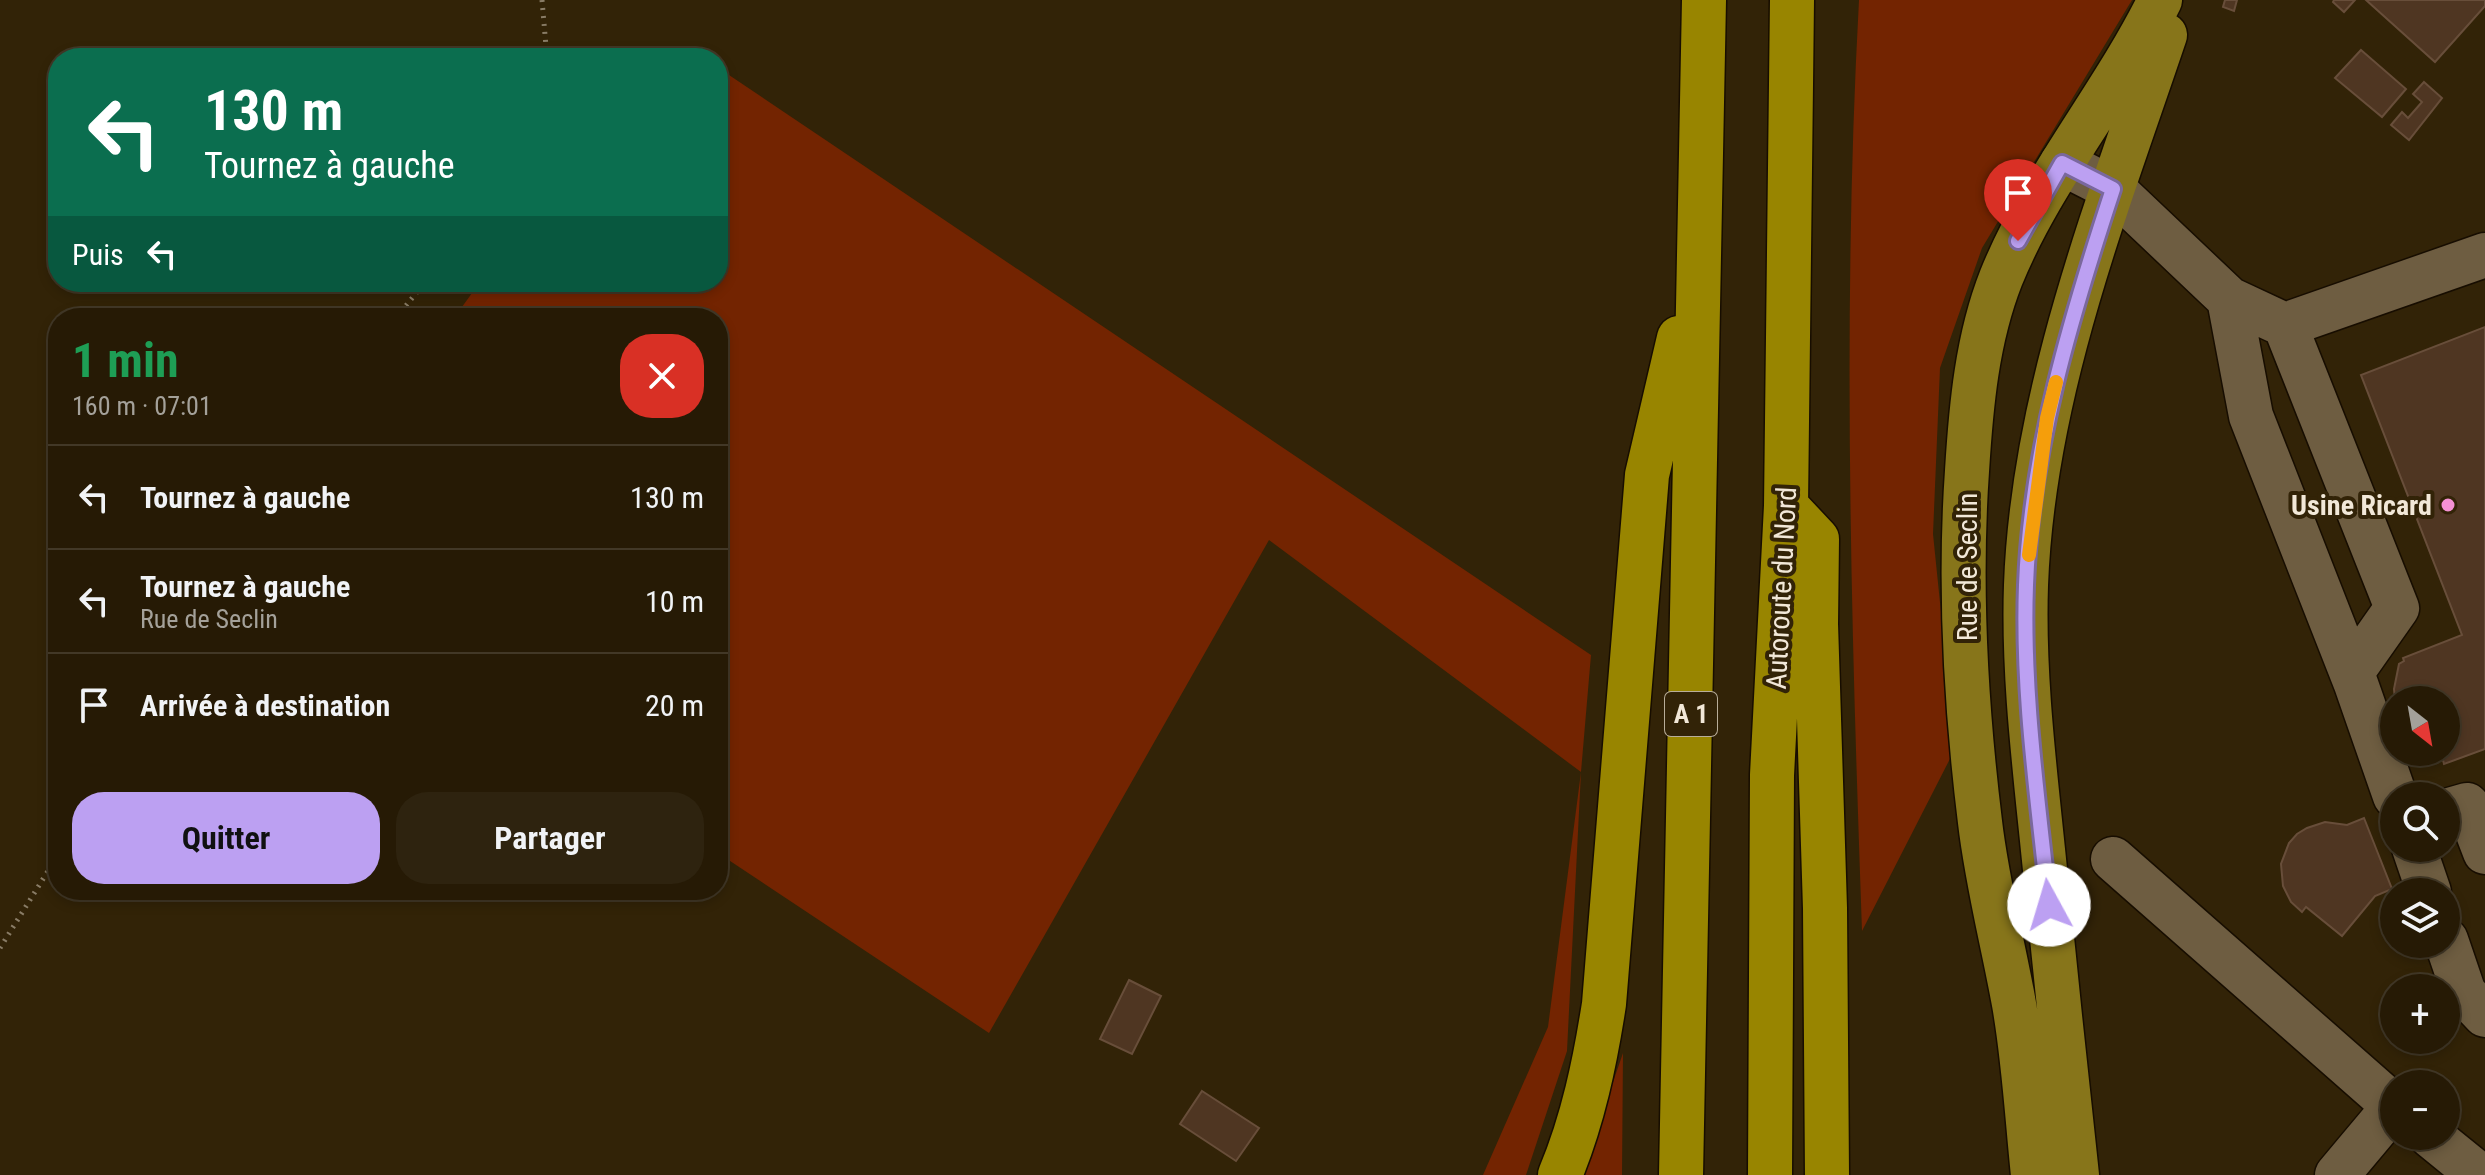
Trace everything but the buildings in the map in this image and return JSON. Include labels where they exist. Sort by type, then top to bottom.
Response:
[{"type":"highway","name":"A 1","points":[[1681,1175],[1704,0]]},
{"type":"highway","name":"Autoroute du Nord","points":[[1770,1175],[1772,775],[1786,506],[1792,0]]},
{"type":"highway","points":[[1560,1175],[1586,1100],[1598,1048],[1647,475],[1699,254]]},
{"type":"highway","points":[[1786,506],[1817,539],[1827,1175]]},
{"type":"main road","name":"Rue de Seclin","points":[[2033,1175],[2014,1006],[1980,822],[1966,627],[1965,505],[1973,392],[1987,322],[2018,241],[2062,163],[2122,71],[2160,0]]},
{"type":"main road","points":[[2077,1175],[2030,724],[2026,583],[2047,418],[2084,278],[2177,0]]},
{"type":"lane","points":[[2062,163],[2113,189],[2229,299],[2285,325],[2397,608],[2352,672]]},
{"type":"lane","points":[[2285,325],[2485,255]]},
{"type":"lane","points":[[2229,299],[2251,416],[2352,672],[2390,782]]},
{"type":"lane","points":[[2460,807],[2467,805],[2485,852]]},
{"type":"lane","points":[[2113,859],[2380,1094]]},
{"type":"lane","points":[[2452,958],[2464,993],[2485,1015]]},
{"type":"lane","points":[[2337,1175],[2380,1123]]},
{"type":"lane","points":[[2448,1150],[2479,1175]]},
{"type":"path","points":[[542,0],[546,48]]},
{"type":"path","points":[[404,308],[417,292]]},
{"type":"path","points":[[0,948],[48,871]]},
{"type":"shaded area","points":[[1859,0],[2132,0],[1982,248],[1940,368],[1933,534],[1955,749],[1862,931],[1850,466],[1851,233]]},
{"type":"shaded area","points":[[728,74],[1591,655],[1581,772],[1269,540],[989,1033],[728,860],[728,308],[461,308],[473,292],[728,292]]},
{"type":"shaded area","points":[[1581,772],[1567,1051],[1526,1175],[1483,1175],[1548,1027]]},
{"type":"shaded area","points":[[1623,1053],[1622,1175],[1581,1175]]},
{"type":"slow traffic","points":[[2029,555],[2047,418],[2056,382]]},
{"type":"place","name":"Usine Ricard","points":[[2448,505]]},
{"type":"route","points":[[2018,241],[2062,163],[2113,189],[2063,351],[2047,418],[2031,526],[2026,583],[2028,694],[2049,905]]}]
